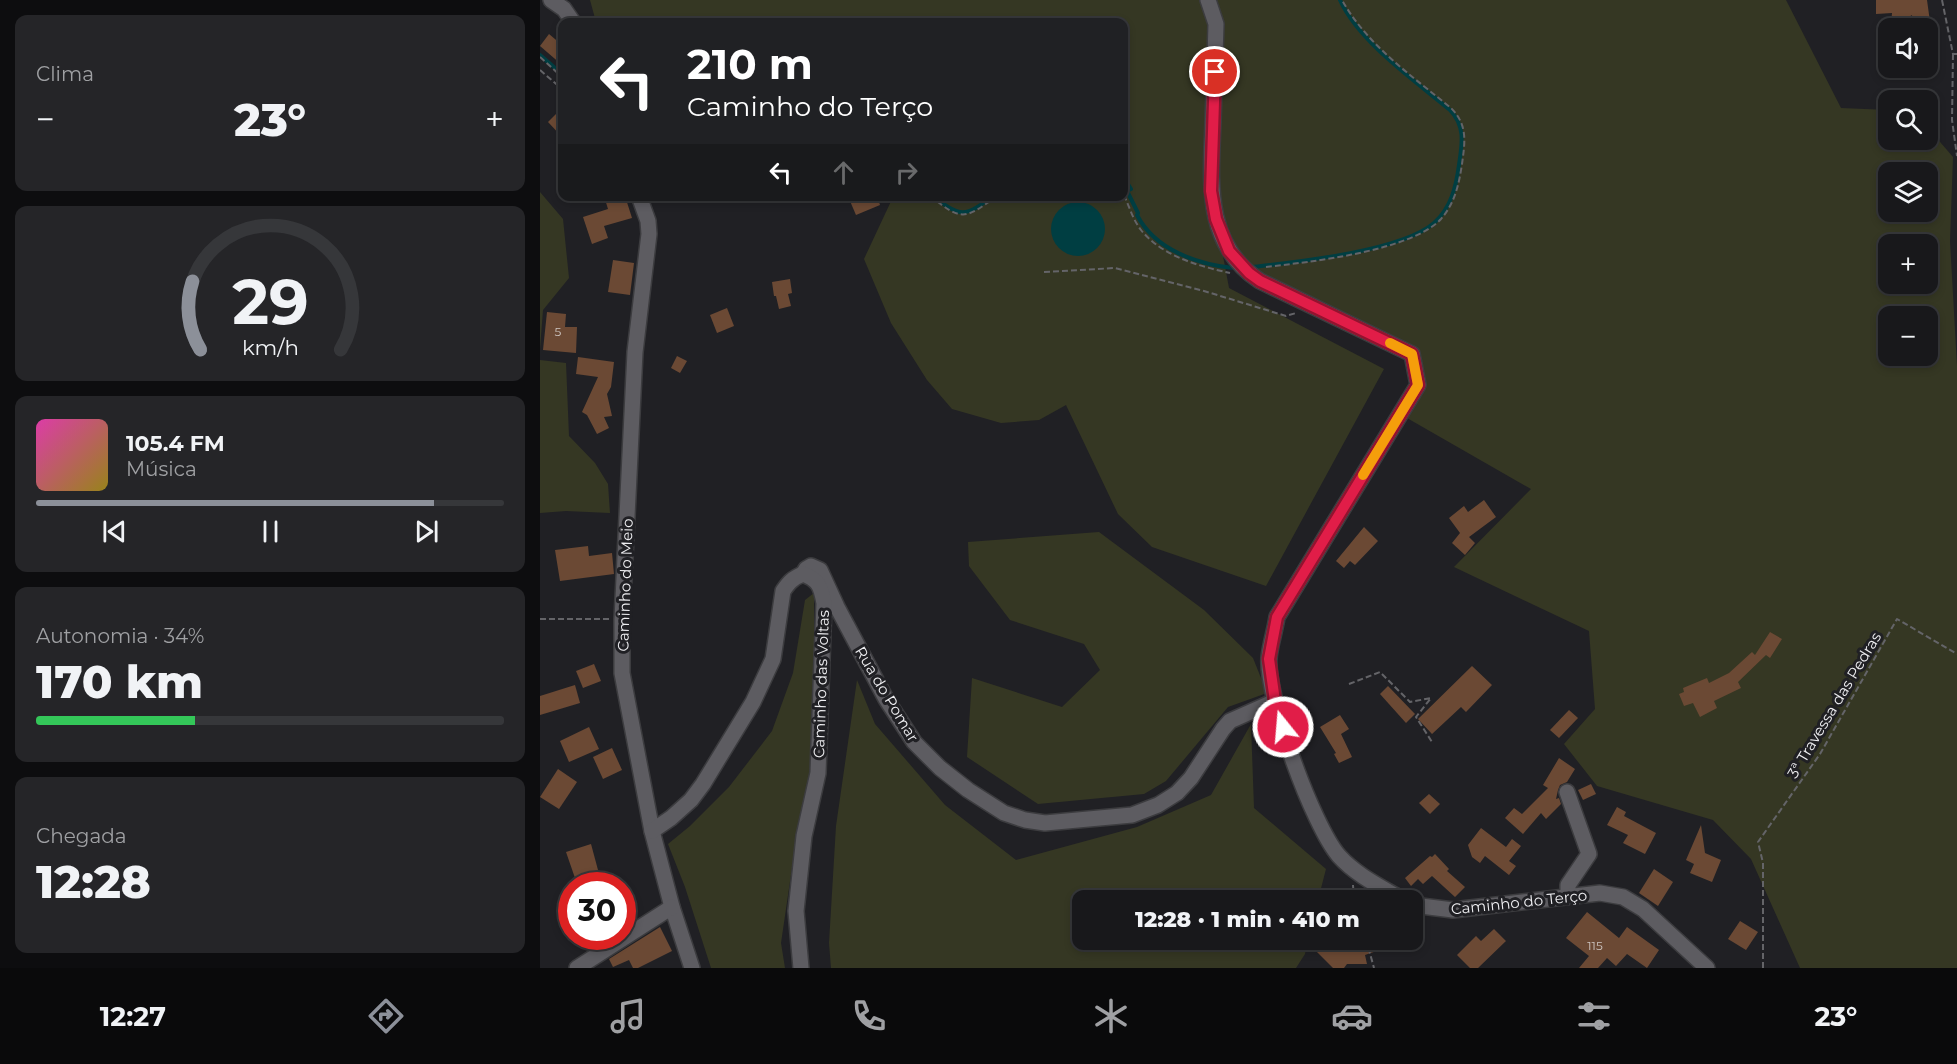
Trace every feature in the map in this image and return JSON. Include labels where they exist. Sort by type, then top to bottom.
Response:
[{"type":"street","points":[[551,0],[564,9],[570,18]]},
{"type":"street","points":[[1208,0],[1216,24],[1211,191],[1216,219],[1229,251],[1249,273],[1412,354],[1418,385],[1277,617],[1269,659],[1275,701],[1310,806],[1328,842],[1354,870],[1387,890]]},
{"type":"street","name":"Caminho do Meio","points":[[641,201],[648,221],[649,234],[635,352],[622,619],[622,673],[652,831],[672,907],[692,968]]},
{"type":"street","name":"Rua do Pomar","points":[[803,574],[806,568],[811,566],[820,570],[886,699],[914,742],[940,768],[968,790],[1004,813],[1025,820],[1045,823],[1132,815],[1158,805],[1177,793],[1191,778],[1230,721],[1275,701]]},
{"type":"street","points":[[652,831],[691,800],[753,702],[773,659],[783,591],[789,582],[803,574]]},
{"type":"street","name":"Caminho das Voltas","points":[[801,968],[796,911],[804,836],[818,774],[824,603],[821,586],[817,581],[803,574]]},
{"type":"street","points":[[1567,792],[1589,854],[1568,885],[1568,896]]},
{"type":"street","name":"Caminho do Terço","points":[[1423,907],[1453,910],[1600,893],[1623,897],[1643,909],[1707,968]]},
{"type":"street","points":[[577,968],[672,907]]},
{"type":"path","points":[[1127,201],[1139,228],[1168,252],[1202,267],[1230,273],[1249,273],[1253,269],[1293,264],[1398,244],[1420,235],[1434,225],[1447,211],[1456,193],[1465,138],[1460,119],[1451,108],[1373,41],[1342,0]]},
{"type":"path","points":[[1942,0],[1955,54],[1952,120],[1957,156]]},
{"type":"path","points":[[540,57],[558,73]]},
{"type":"path","points":[[540,70],[558,86]]},
{"type":"path","points":[[936,201],[946,209],[962,215],[976,212],[990,201]]},
{"type":"path","points":[[1044,272],[1115,268],[1204,291],[1286,316],[1299,312],[1308,304]]},
{"type":"path","points":[[540,619],[622,619]]},
{"type":"path","name":"3ª Travessa das Pedras","points":[[1763,968],[1764,863],[1758,842],[1820,754],[1897,619],[1957,654]]},
{"type":"path","points":[[1349,684],[1380,672],[1410,702],[1431,698],[1416,717],[1432,742]]},
{"type":"path","points":[[1369,950],[1374,968]]},
{"type":"green space","points":[[590,0],[1786,0],[1841,108],[1878,110],[1878,150],[1938,150],[1938,140],[1953,157],[1950,241],[1957,366],[1957,968],[1800,968],[1751,859],[1713,820],[1597,786],[1564,744],[1595,709],[1589,631],[1454,567],[1531,489],[1400,414],[1418,385],[1412,354],[1260,281],[1217,224],[1229,288],[1384,369],[1266,586],[1152,547],[1118,514],[1066,405],[1039,420],[1001,423],[952,409],[927,380],[891,323],[864,259],[891,201],[1128,201],[1128,18],[595,18]]},
{"type":"green space","points":[[540,192],[563,219],[569,278],[543,310],[540,349]]},
{"type":"green space","points":[[540,360],[566,363],[569,436],[595,463],[608,484],[610,513],[566,511],[540,513]]},
{"type":"green space","points":[[1099,532],[1204,610],[1253,658],[1267,693],[1228,707],[1166,781],[1144,794],[1038,804],[967,757],[972,678],[1062,707],[1100,670],[1084,644],[1010,620],[969,566],[968,542]]},
{"type":"green space","points":[[814,593],[814,773],[793,861],[781,943],[785,968],[711,968],[685,887],[668,844],[690,826],[729,787],[772,731],[793,673],[805,600]]},
{"type":"green space","points":[[857,680],[875,724],[945,805],[1016,860],[1137,827],[1211,795],[1251,724],[1254,808],[1326,869],[1321,890],[1072,890],[1072,950],[1306,950],[1296,968],[831,968],[829,943],[836,826]]},
{"type":"water","points":[[1073,202],[1083,202],[1093,206],[1101,214],[1105,229],[1101,244],[1093,252],[1083,256],[1073,256],[1063,252],[1055,244],[1051,234],[1051,224],[1055,214],[1063,206]]},
{"type":"building","points":[[1876,0],[1927,0],[1929,18],[1915,18],[1911,15],[1910,18],[1892,18],[1892,13],[1876,14]]},
{"type":"building","points":[[549,34],[558,42],[558,62],[540,46]]},
{"type":"building","points":[[558,112],[558,133],[548,122]]},
{"type":"building","points":[[606,201],[627,201],[632,218],[604,226],[608,238],[592,244],[583,217],[608,209]]},
{"type":"building","points":[[850,201],[879,201],[880,205],[856,215]]},
{"type":"building","points":[[613,260],[634,263],[630,295],[608,292]]},
{"type":"building","points":[[790,279],[792,293],[788,294],[791,306],[779,309],[772,282]]},
{"type":"building","points":[[727,308],[734,326],[717,333],[710,315]]},
{"type":"building","points":[[547,312],[566,314],[565,327],[577,327],[576,353],[543,350]]},
{"type":"building","points":[[677,356],[687,361],[680,373],[671,368]]},
{"type":"building","points":[[578,357],[614,362],[611,387],[607,394],[612,416],[604,417],[609,428],[597,434],[587,415],[582,412],[598,377],[576,374]]},
{"type":"building","points":[[1484,500],[1496,517],[1469,537],[1475,543],[1465,555],[1452,543],[1460,533],[1449,518],[1464,506],[1468,512]]},
{"type":"building","points":[[1364,527],[1378,541],[1355,565],[1350,561],[1344,568],[1336,561]]},
{"type":"building","points":[[588,546],[589,556],[612,553],[614,574],[560,581],[555,550]]},
{"type":"building","points":[[1770,632],[1782,639],[1770,658],[1766,655],[1738,682],[1741,688],[1714,701],[1717,708],[1700,717],[1693,703],[1684,706],[1679,694],[1684,692],[1683,688],[1707,678],[1709,683],[1729,673],[1752,652],[1755,655]]},
{"type":"building","points":[[594,664],[601,681],[583,688],[576,671]]},
{"type":"building","points":[[1472,666],[1492,685],[1466,712],[1461,707],[1432,734],[1418,719]]},
{"type":"building","points":[[575,685],[580,703],[540,715],[540,696]]},
{"type":"building","points":[[1388,686],[1415,714],[1406,723],[1380,694]]},
{"type":"building","points":[[1569,710],[1578,718],[1559,738],[1550,730]]},
{"type":"building","points":[[1340,715],[1349,729],[1341,734],[1352,757],[1339,763],[1334,754],[1336,753],[1320,727]]},
{"type":"building","points":[[589,727],[599,749],[569,762],[560,741]]},
{"type":"building","points":[[612,748],[622,770],[603,779],[593,757]]},
{"type":"building","points":[[1559,758],[1575,769],[1567,782],[1560,785],[1558,790],[1556,799],[1559,798],[1561,804],[1546,819],[1541,813],[1523,834],[1505,818],[1514,808],[1522,814],[1548,788],[1543,785]]},
{"type":"building","points":[[558,769],[577,782],[559,809],[540,797]]},
{"type":"building","points":[[1591,784],[1596,794],[1583,800],[1578,790]]},
{"type":"building","points":[[1429,794],[1440,804],[1430,814],[1419,803]]},
{"type":"building","points":[[1617,807],[1626,812],[1624,816],[1656,833],[1645,854],[1623,843],[1628,835],[1607,825]]},
{"type":"building","points":[[1701,825],[1705,853],[1721,860],[1712,882],[1690,873],[1694,864],[1686,860]]},
{"type":"building","points":[[1481,828],[1506,847],[1512,839],[1521,846],[1509,861],[1516,866],[1509,875],[1485,856],[1480,863],[1472,857],[1468,845]]},
{"type":"building","points":[[591,844],[598,870],[573,872],[566,852]]},
{"type":"building","points":[[1435,854],[1449,869],[1447,871],[1465,887],[1455,897],[1432,876],[1423,884],[1418,879],[1411,886],[1405,878]]},
{"type":"building","points":[[1654,869],[1673,882],[1658,906],[1639,893]]},
{"type":"building","points":[[1587,912],[1619,938],[1627,927],[1659,950],[1647,968],[1627,954],[1616,966],[1607,958],[1598,968],[1579,968],[1589,956],[1566,938]]},
{"type":"building","points":[[1740,921],[1758,932],[1746,950],[1728,939]]},
{"type":"building","points":[[660,927],[672,951],[638,968],[633,968],[629,960],[613,967],[609,959],[623,950],[636,950],[636,942]]},
{"type":"building","points":[[1494,929],[1506,941],[1478,968],[1470,968],[1457,955],[1476,936],[1481,941]]},
{"type":"building","points":[[1380,950],[1365,955],[1367,964],[1347,964],[1344,968],[1333,968],[1316,951]]},
{"type":"waterway","points":[[1253,267],[1348,254],[1419,233],[1434,223],[1445,211],[1454,189],[1462,143],[1461,129],[1455,116],[1389,60],[1360,31],[1340,0]]},
{"type":"waterway","points":[[540,55],[558,71]]},
{"type":"waterway","points":[[1128,184],[1131,189],[1128,190]]},
{"type":"waterway","points":[[1128,193],[1145,227],[1166,246],[1192,259],[1233,268]]},
{"type":"waterway","points":[[940,201],[950,208],[963,212],[976,208],[986,201]]},
{"type":"slow traffic","points":[[1363,475],[1418,385],[1412,354],[1390,343]]},
{"type":"route","points":[[1215,72],[1211,191],[1216,219],[1229,251],[1249,273],[1260,281],[1412,354],[1418,385],[1277,617],[1269,659],[1275,701],[1283,727]]}]
